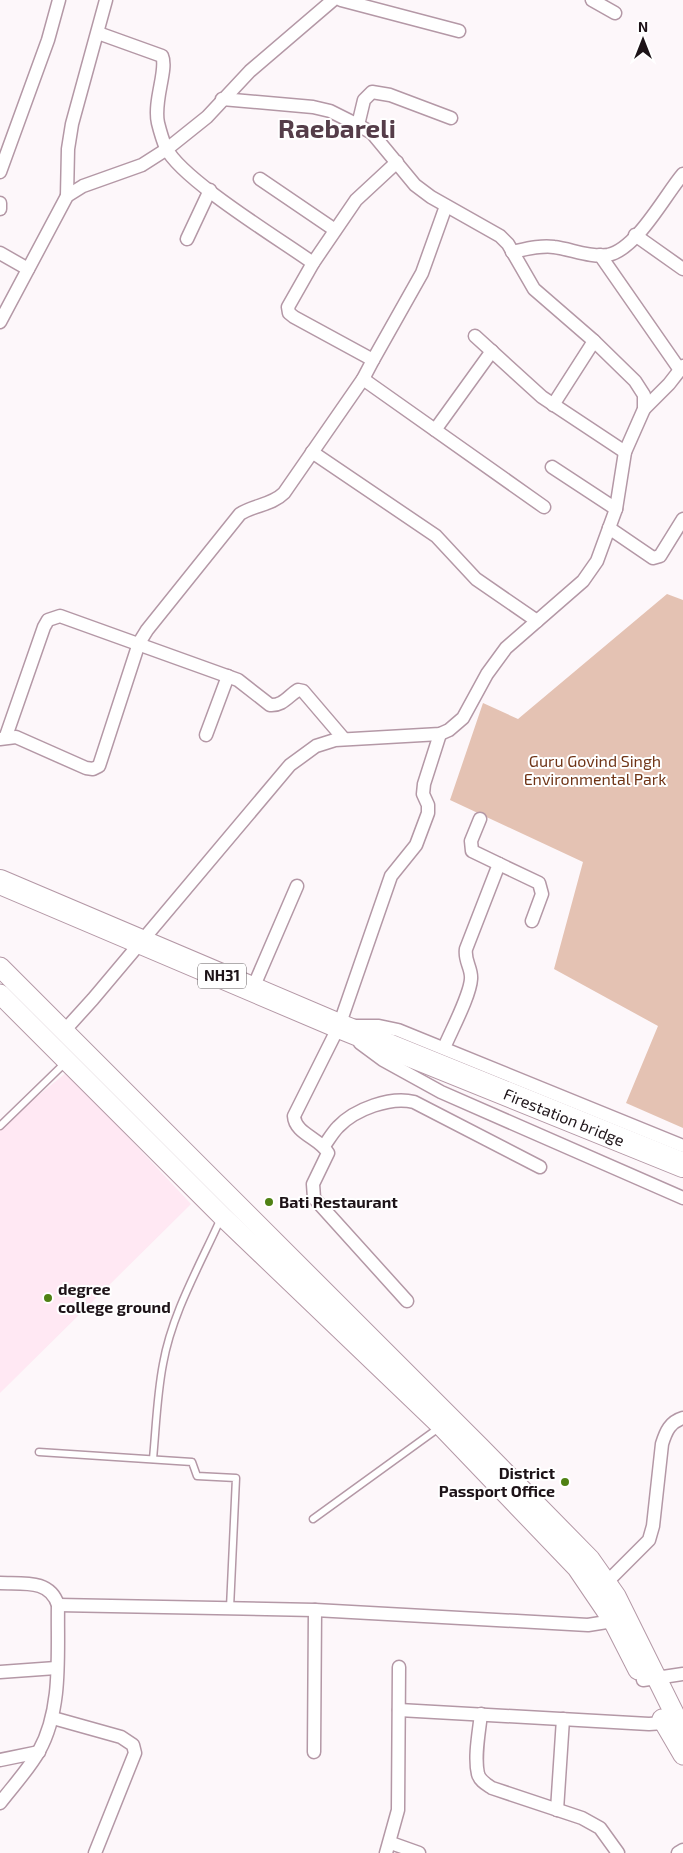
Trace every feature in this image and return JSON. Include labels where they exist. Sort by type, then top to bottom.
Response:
[{"type":"highway","name":"NH31","points":[[0,882],[253,988],[338,1026],[444,1058]]},
{"type":"highway","name":"Firestation bridge","points":[[444,1058],[683,1165]]},
{"type":"street","points":[[0,172],[48,40],[59,0]]},
{"type":"street","points":[[0,322],[5,300],[28,269],[67,196],[68,149],[72,124],[106,0]]},
{"type":"street","points":[[67,196],[83,186],[142,165],[167,149],[207,117],[250,71],[333,0]]},
{"type":"street","points":[[341,0],[459,32]]},
{"type":"street","points":[[592,0],[615,13]]},
{"type":"street","points":[[98,33],[162,56],[164,64],[157,94],[156,114],[167,149],[181,166],[210,190],[313,263]]},
{"type":"street","points":[[358,124],[364,100],[372,92],[390,95],[451,118]]},
{"type":"street","points":[[222,99],[314,107],[330,111],[372,133],[415,185],[446,206],[500,236],[534,289],[594,340],[641,388],[644,395],[644,410]]},
{"type":"street","points":[[373,360],[289,313],[289,301],[356,200],[397,162]]},
{"type":"street","points":[[512,252],[552,246],[600,255],[616,252],[654,216],[671,188],[683,174]]},
{"type":"street","points":[[260,179],[335,230]]},
{"type":"street","points":[[188,240],[210,190]]},
{"type":"street","points":[[0,203],[0,209]]},
{"type":"street","points":[[344,739],[303,691],[298,690],[282,703],[270,705],[244,684],[228,676],[139,643],[60,616],[48,620],[3,737],[16,737],[86,768],[93,769],[99,766],[139,643],[147,630],[240,514],[278,499],[312,452],[363,379],[422,273],[446,206]]},
{"type":"street","points":[[635,235],[683,269]]},
{"type":"street","points":[[0,253],[28,269]]},
{"type":"street","points":[[64,1031],[290,765],[316,746],[344,739],[440,734],[449,730],[463,718],[495,662],[506,648],[590,572],[610,528],[616,509],[626,452],[644,410],[681,368],[600,255]]},
{"type":"street","points":[[475,336],[553,405],[626,452]]},
{"type":"street","points":[[553,405],[594,340]]},
{"type":"street","points":[[435,430],[492,351]]},
{"type":"street","points":[[363,379],[544,507]]},
{"type":"street","points":[[312,452],[436,536],[476,579],[537,621]]},
{"type":"street","points":[[552,467],[616,509]]},
{"type":"street","points":[[610,528],[653,558],[660,556],[683,519]]},
{"type":"street","points":[[206,735],[228,676]]},
{"type":"street","points":[[407,1301],[314,1198],[313,1184],[328,1153],[324,1146],[300,1129],[294,1122],[294,1116],[338,1026],[391,876],[395,868],[413,851],[428,813],[428,806],[423,794],[424,784],[440,734]]},
{"type":"street","points":[[480,819],[471,841],[472,851],[539,883],[542,894],[532,921]]},
{"type":"street","points":[[499,864],[466,949],[466,962],[471,975],[470,986],[444,1058],[683,1146]]},
{"type":"street","points":[[253,988],[298,886]]},
{"type":"street","points":[[0,967],[64,1031],[74,1055],[222,1216],[446,1422],[590,1559],[616,1596],[650,1679],[664,1722],[683,1755]]},
{"type":"street","points":[[0,994],[74,1055],[230,1199],[446,1422],[577,1568],[683,1731]]},
{"type":"street","points":[[338,1026],[383,1060],[441,1092],[683,1198]]},
{"type":"street","points":[[324,1146],[339,1126],[351,1116],[389,1100],[401,1098],[414,1102],[540,1167]]},
{"type":"street","points":[[607,1582],[649,1540],[653,1526],[662,1444],[666,1432],[674,1421],[683,1418]]},
{"type":"street","points":[[0,1583],[48,1588],[54,1594],[58,1605],[53,1718],[39,1752],[0,1802]]},
{"type":"street","points":[[58,1605],[315,1610],[588,1625],[613,1621]]},
{"type":"street","points":[[314,1752],[315,1610]]},
{"type":"street","points":[[399,1667],[398,1810],[388,1848],[419,1853]]},
{"type":"street","points":[[0,1672],[56,1668]]},
{"type":"street","points":[[650,1679],[683,1674]]},
{"type":"street","points":[[399,1710],[649,1724],[664,1722]]},
{"type":"street","points":[[480,1714],[478,1776],[483,1782],[492,1788],[582,1818],[600,1828],[618,1853]]},
{"type":"street","points":[[53,1718],[121,1737],[134,1745],[135,1753],[95,1853]]},
{"type":"street","points":[[557,1810],[564,1719]]},
{"type":"street","points":[[0,1760],[39,1752]]},
{"type":"street","points":[[678,1853],[683,1850]]},
{"type":"lane","points":[[0,1126],[74,1055]]},
{"type":"lane","points":[[152,1459],[163,1364],[168,1343],[177,1317],[230,1199]]},
{"type":"lane","points":[[313,1519],[446,1422]]},
{"type":"lane","points":[[39,1452],[192,1462],[197,1476],[236,1478],[230,1608]]},
{"type":"shaded area","name":"degree college ground","points":[[67,1072],[191,1204],[0,1393],[0,1127]]},
{"type":"green space","name":"Guru Govind Singh Environmental Park","points":[[667,594],[683,600],[683,1128],[626,1103],[658,1026],[554,969],[583,862],[450,800],[483,703],[518,719]]},
{"type":"place","name":"Bati Restaurant","points":[[269,1202]]},
{"type":"place","name":"degree college ground","points":[[48,1298]]},
{"type":"place","name":"District Passport Office","points":[[565,1482]]},
{"type":"district","name":"Raebareli","points":[[337,129]]}]
